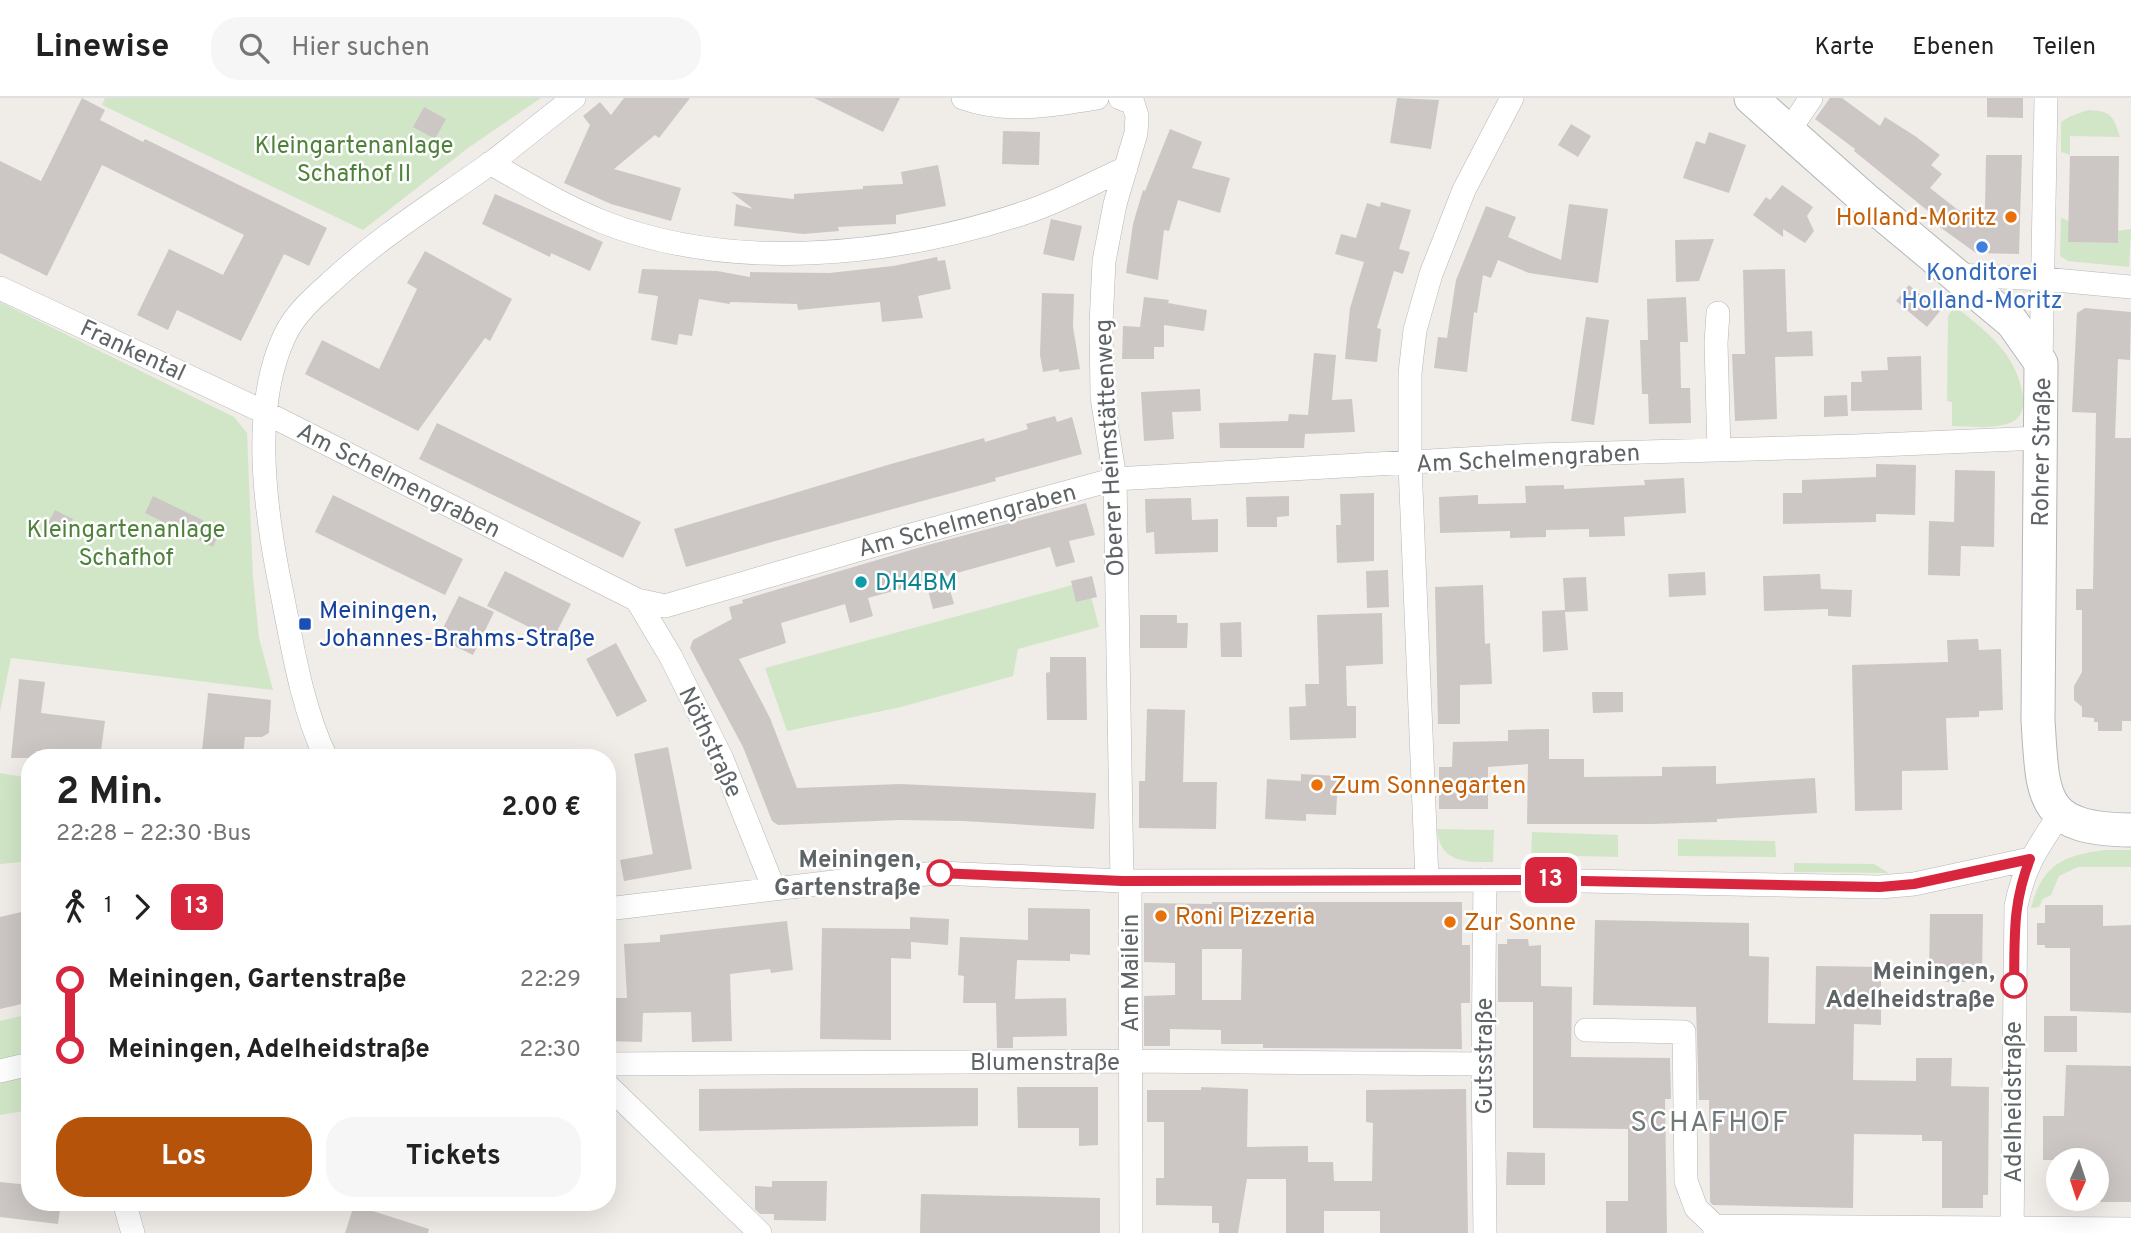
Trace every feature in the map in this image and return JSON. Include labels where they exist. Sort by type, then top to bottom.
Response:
[{"type":"main road","name":"Rohrer Straße","points":[[1752,98],[1788,132],[2012,322],[2041,363],[2038,720],[2041,770],[2049,800],[2060,814]]},
{"type":"main road","points":[[2060,814],[2075,824],[2131,830]]},
{"type":"street","points":[[323,749],[307,707],[276,562],[266,488],[266,412],[270,380],[286,334],[308,303],[351,263],[490,163],[574,98]]},
{"type":"street","points":[[963,98],[976,103],[1010,108],[1042,107],[1097,98]]},
{"type":"street","points":[[1427,880],[1410,464],[1410,373],[1418,315],[1431,274],[1464,190],[1512,98]]},
{"type":"street","points":[[1788,132],[1811,98]]},
{"type":"street","points":[[2041,363],[2046,98]]},
{"type":"street","name":"Oberer Heimstättenweg","points":[[1126,100],[1137,116],[1136,133],[1115,204],[1104,261],[1101,324],[1102,397],[1115,479],[1126,881]]},
{"type":"street","points":[[490,163],[604,222],[665,240],[712,249],[796,254],[861,251],[946,237],[1027,213],[1126,168]]},
{"type":"street","points":[[1956,275],[2131,287]]},
{"type":"street","name":"Frankental","points":[[0,288],[266,412]]},
{"type":"street","points":[[1718,313],[1716,343],[1719,450]]},
{"type":"street","name":"Am Schelmengraben","points":[[266,412],[637,600],[665,606],[1115,479],[1535,456],[2041,438]]},
{"type":"street","name":"Nöthstraße","points":[[637,600],[671,657],[722,759],[774,889]]},
{"type":"street","name":"Adelheidstraße","points":[[2012,1230],[2015,906],[2020,883],[2030,859],[2060,814]]},
{"type":"street","points":[[616,908],[883,876],[940,873],[1126,881],[1485,880],[1880,887],[1914,884],[2030,859]]},
{"type":"street","name":"Gutsstraße","points":[[1485,880],[1485,1233]]},
{"type":"street","name":"Am Mailein","points":[[1126,881],[1131,1233]]},
{"type":"street","points":[[1586,1030],[1684,1032],[1686,1181],[1696,1208],[1715,1229],[2131,1228]]},
{"type":"street","name":"Blumenstraße","points":[[616,1064],[1129,1061],[1483,1064]]},
{"type":"street","points":[[0,1071],[21,1066]]},
{"type":"street","points":[[616,1094],[760,1233]]},
{"type":"street","points":[[127,1211],[133,1233]]},
{"type":"green space","name":"Kleingartenanlage Schafhof II","points":[[105,98],[541,98],[468,148],[363,230],[102,105]]},
{"type":"green space","points":[[2088,110],[2110,116],[2120,137],[2070,136],[2070,155],[2061,152],[2061,122]]},
{"type":"green space","points":[[2061,218],[2069,221],[2069,242],[2118,243],[2118,231],[2131,229],[2129,267],[2068,261],[2060,256]]},
{"type":"green space","name":"Kleingartenanlage Schafhof","points":[[0,302],[234,417],[247,433],[253,578],[259,638],[273,690],[11,658],[0,712]]},
{"type":"green space","points":[[1955,306],[1998,344],[2013,366],[2024,403],[2022,411],[2012,422],[1990,427],[1952,426],[1952,402],[1947,401],[1948,316]]},
{"type":"green space","points":[[1087,581],[1099,627],[1018,649],[1013,676],[901,707],[787,731],[765,668]]},
{"type":"green space","points":[[0,773],[21,776],[21,862],[0,864]]},
{"type":"green space","points":[[1437,829],[1494,830],[1493,862],[1465,861],[1449,855],[1443,849]]},
{"type":"green space","points":[[1532,832],[1618,835],[1618,857],[1539,855],[1536,863],[1531,862]]},
{"type":"green space","points":[[1678,839],[1775,841],[1776,857],[1678,856]]},
{"type":"green space","points":[[2105,850],[2131,850],[2131,867],[2078,867],[2059,876],[2051,895],[2043,899],[2039,907],[2031,908],[2041,882],[2056,865],[2077,855]]},
{"type":"green space","points":[[1794,863],[1874,864],[1889,873],[1794,872]]},
{"type":"green space","points":[[21,1016],[21,1112],[0,1115],[0,1021]]},
{"type":"building","points":[[82,98],[105,110],[100,120],[143,142],[145,139],[327,228],[309,266],[284,254],[241,341],[177,310],[168,330],[137,315],[169,249],[223,275],[244,235],[102,165],[47,276],[0,253],[0,161],[41,181]]},
{"type":"building","points":[[624,98],[690,98],[659,138],[655,135],[614,169],[681,188],[671,221],[611,204],[564,183],[590,125],[583,116],[600,102],[611,115]]},
{"type":"building","points":[[814,98],[900,98],[883,132]]},
{"type":"building","points":[[1397,98],[1439,100],[1431,149],[1390,143]]},
{"type":"building","points":[[1830,98],[1842,98],[1880,126],[1885,117],[1940,155],[1931,165],[1942,174],[1930,188],[1958,210],[1985,210],[1986,155],[2022,155],[2019,254],[1976,253],[1930,220],[1933,215],[1815,119]]},
{"type":"building","points":[[1987,98],[2023,98],[2023,118],[1987,117]]},
{"type":"building","points":[[424,107],[446,119],[435,139],[413,127]]},
{"type":"building","points":[[1571,124],[1591,136],[1578,157],[1558,145]]},
{"type":"building","points":[[1170,129],[1202,142],[1192,168],[1230,178],[1220,213],[1178,200],[1169,231],[1164,230],[1158,280],[1126,273],[1133,224],[1143,190],[1145,191]]},
{"type":"building","points":[[1003,131],[1040,132],[1039,165],[1002,164]]},
{"type":"building","points":[[1709,132],[1746,145],[1729,193],[1683,178],[1696,141],[1705,144]]},
{"type":"building","points":[[2070,156],[2119,156],[2118,243],[2068,242]]},
{"type":"building","points":[[938,165],[946,206],[896,215],[896,224],[838,227],[839,231],[803,234],[734,226],[736,204],[753,209],[731,192],[794,199],[794,194],[903,184],[901,172]]},
{"type":"building","points":[[1782,185],[1813,207],[1807,216],[1814,231],[1805,243],[1783,229],[1783,237],[1753,215],[1766,197],[1770,200]]},
{"type":"building","points":[[495,194],[603,242],[590,271],[551,253],[550,257],[482,224]]},
{"type":"building","points":[[1381,202],[1411,210],[1399,249],[1410,252],[1403,274],[1394,271],[1377,328],[1381,329],[1377,362],[1345,359],[1350,308],[1364,262],[1335,254],[1341,234],[1356,238],[1367,203],[1380,207]]},
{"type":"building","points":[[1569,204],[1608,209],[1598,283],[1529,273],[1498,260],[1491,278],[1483,275],[1477,313],[1474,312],[1467,372],[1434,368],[1438,337],[1447,338],[1456,280],[1486,206],[1516,217],[1508,237],[1561,260]]},
{"type":"building","points":[[1051,219],[1082,226],[1074,261],[1043,254]]},
{"type":"building","points":[[1714,239],[1699,281],[1676,282],[1675,240]]},
{"type":"building","points":[[425,251],[512,299],[490,341],[485,338],[418,431],[305,374],[322,340],[379,369],[417,289],[407,283]]},
{"type":"building","points":[[937,257],[938,261],[945,260],[951,289],[918,296],[923,318],[882,322],[880,302],[798,310],[797,304],[730,304],[699,299],[692,336],[679,334],[677,345],[651,340],[658,296],[638,293],[642,269],[717,271],[750,277],[750,272],[829,273],[893,266]]},
{"type":"building","points":[[1785,269],[1787,332],[1812,331],[1813,356],[1775,357],[1777,419],[1735,421],[1732,354],[1745,354],[1743,270]]},
{"type":"building","points":[[1909,285],[1940,311],[1927,327],[1896,301]]},
{"type":"building","points":[[1042,293],[1074,294],[1073,327],[1080,369],[1043,372],[1040,355]]},
{"type":"building","points":[[1144,297],[1169,300],[1168,303],[1207,310],[1204,331],[1164,325],[1164,347],[1154,347],[1154,359],[1122,359],[1123,326],[1140,327]]},
{"type":"building","points":[[1686,297],[1688,342],[1680,342],[1681,388],[1690,388],[1691,423],[1649,424],[1648,394],[1642,394],[1640,340],[1648,340],[1647,299]]},
{"type":"building","points":[[2085,308],[2131,312],[2130,360],[2118,359],[2115,438],[2131,438],[2131,721],[2122,721],[2122,731],[2098,731],[2098,722],[2094,722],[2094,718],[2082,717],[2082,707],[2074,700],[2074,686],[2082,672],[2082,610],[2076,610],[2076,589],[2093,589],[2096,413],[2072,412],[2077,313]]},
{"type":"building","points":[[1586,317],[1609,320],[1594,425],[1571,421]]},
{"type":"building","points":[[1314,353],[1336,355],[1332,400],[1352,399],[1355,432],[1305,434],[1304,448],[1220,448],[1219,423],[1288,421],[1289,414],[1308,415]]},
{"type":"building","points":[[1921,356],[1922,410],[1851,411],[1851,382],[1862,382],[1861,371],[1888,370],[1887,357]]},
{"type":"building","points":[[1200,389],[1201,411],[1172,412],[1174,439],[1144,441],[1141,392]]},
{"type":"building","points":[[1847,395],[1848,416],[1824,417],[1824,396]]},
{"type":"building","points":[[1055,416],[1057,422],[1072,417],[1082,454],[995,478],[996,481],[686,567],[674,529],[891,464],[984,438],[985,442],[1028,429],[1026,424]]},
{"type":"building","points":[[437,423],[641,522],[623,558],[419,459]]},
{"type":"building","points":[[1876,464],[1916,465],[1915,515],[1876,514],[1876,522],[1783,524],[1783,493],[1802,493],[1802,480],[1876,477]]},
{"type":"building","points":[[1955,470],[1995,471],[1994,547],[1961,546],[1960,576],[1928,575],[1929,521],[1954,522]]},
{"type":"building","points":[[1684,478],[1686,513],[1624,517],[1625,536],[1589,537],[1589,529],[1546,530],[1546,537],[1510,538],[1510,531],[1440,533],[1439,497],[1478,495],[1478,504],[1526,503],[1525,486],[1564,485],[1564,489],[1645,485],[1644,480]]},
{"type":"building","points":[[1374,493],[1374,561],[1337,563],[1336,525],[1341,525],[1340,494]]},
{"type":"building","points":[[333,495],[463,559],[445,595],[315,532]]},
{"type":"building","points":[[153,496],[221,529],[213,547],[145,513]]},
{"type":"building","points":[[1289,496],[1289,516],[1277,517],[1277,527],[1247,527],[1246,497]]},
{"type":"building","points":[[1191,498],[1192,520],[1218,519],[1218,552],[1155,554],[1154,532],[1146,533],[1145,499]]},
{"type":"building","points":[[1086,503],[1095,535],[1069,541],[1075,562],[1056,567],[1050,547],[946,576],[954,604],[933,609],[926,582],[868,598],[873,616],[850,623],[845,604],[781,623],[786,643],[739,659],[770,718],[797,788],[900,784],[1096,793],[1094,829],[963,821],[900,820],[778,825],[772,821],[743,747],[690,648],[693,640],[732,619],[729,607],[743,603],[742,600],[928,545]]},
{"type":"building","points":[[55,510],[73,519],[64,537],[46,528]]},
{"type":"building","points":[[1388,570],[1389,607],[1367,608],[1366,571]]},
{"type":"building","points":[[505,571],[571,604],[553,639],[487,606]]},
{"type":"building","points":[[1705,572],[1706,595],[1669,597],[1668,574]]},
{"type":"building","points":[[1820,574],[1821,589],[1852,590],[1851,617],[1828,616],[1828,609],[1764,611],[1763,576]]},
{"type":"building","points":[[1092,576],[1097,597],[1076,602],[1071,581]]},
{"type":"building","points":[[1586,577],[1588,611],[1565,612],[1568,650],[1543,652],[1542,611],[1565,610],[1563,578]]},
{"type":"building","points":[[1483,585],[1485,644],[1490,643],[1492,684],[1460,685],[1460,724],[1438,724],[1435,587]]},
{"type":"building","points":[[459,596],[494,612],[473,655],[438,638]]},
{"type":"building","points":[[1382,613],[1383,664],[1346,666],[1347,706],[1356,706],[1356,738],[1290,740],[1289,707],[1306,706],[1305,684],[1319,684],[1317,615]]},
{"type":"building","points":[[1140,615],[1177,615],[1177,623],[1188,623],[1187,648],[1140,648]]},
{"type":"building","points":[[1241,622],[1242,657],[1221,657],[1220,623]]},
{"type":"building","points":[[1978,639],[1979,650],[2001,649],[2003,710],[1979,711],[1979,717],[1946,718],[1948,770],[1902,771],[1902,810],[1855,811],[1852,665],[1948,662],[1947,640]]},
{"type":"building","points":[[616,643],[647,701],[617,717],[586,659]]},
{"type":"building","points":[[1050,657],[1086,657],[1087,720],[1047,720],[1046,673],[1050,672]]},
{"type":"building","points":[[19,679],[45,682],[41,713],[105,721],[101,749],[21,749],[21,758],[11,758]]},
{"type":"building","points":[[1592,692],[1623,692],[1623,712],[1593,713]]},
{"type":"building","points":[[208,693],[271,700],[269,733],[262,737],[245,737],[244,749],[202,749]]},
{"type":"building","points":[[1147,709],[1185,710],[1183,782],[1217,782],[1216,829],[1139,828],[1139,781],[1145,781]]},
{"type":"building","points":[[1549,729],[1549,759],[1584,759],[1584,777],[1662,776],[1662,767],[1716,766],[1716,784],[1815,778],[1817,813],[1717,819],[1717,822],[1527,824],[1528,764],[1488,767],[1488,809],[1439,809],[1439,767],[1452,767],[1453,742],[1508,741],[1508,730]]},
{"type":"building","points":[[668,747],[692,869],[624,881],[620,860],[653,854],[634,754]]},
{"type":"building","points":[[1301,774],[1338,776],[1336,815],[1306,814],[1306,821],[1265,819],[1267,779],[1301,781]]},
{"type":"building","points":[[1462,902],[1462,945],[1470,945],[1470,1003],[1461,1003],[1462,1049],[1263,1048],[1263,1044],[1221,1044],[1221,1030],[1170,1029],[1170,1046],[1144,1046],[1144,996],[1175,995],[1175,963],[1144,962],[1144,903]],"holes":[[[1202,949],[1242,949],[1241,1000],[1202,1000]]]},
{"type":"building","points":[[2045,905],[2103,905],[2103,926],[2131,925],[2131,1013],[2070,1011],[2070,948],[2045,948],[2045,945],[2037,945],[2037,923],[2045,923]]},
{"type":"building","points":[[1028,908],[1090,909],[1090,955],[1070,954],[1070,961],[1017,960],[1015,999],[1066,998],[1067,1036],[1013,1037],[1013,1048],[997,1048],[996,1003],[963,1003],[964,976],[958,975],[960,937],[1028,940]]},
{"type":"building","points":[[21,912],[21,1004],[0,1009],[0,917]]},
{"type":"building","points":[[1930,914],[1983,914],[1982,974],[1966,974],[1966,982],[1943,982],[1943,973],[1929,973]]},
{"type":"building","points":[[910,917],[949,919],[948,945],[911,942],[911,959],[891,958],[891,1040],[820,1039],[822,928],[910,929]]},
{"type":"building","points":[[1595,920],[1749,923],[1749,956],[1769,957],[1768,1023],[1815,1024],[1816,966],[1881,967],[1881,1025],[1854,1024],[1853,1080],[1916,1081],[1916,1058],[1952,1058],[1951,1086],[1989,1087],[1988,1195],[1983,1195],[1983,1208],[1942,1208],[1942,1141],[1922,1141],[1922,1135],[1854,1134],[1853,1208],[1713,1205],[1710,1202],[1709,1100],[1699,1100],[1696,1007],[1593,1005]]},
{"type":"building","points":[[787,921],[793,970],[771,973],[770,969],[730,974],[732,1041],[692,1042],[691,1012],[643,1013],[642,1042],[616,1041],[616,998],[627,998],[624,944],[660,942],[660,935]]},
{"type":"building","points":[[1507,939],[1528,939],[1529,946],[1541,945],[1541,986],[1572,987],[1571,1057],[1670,1058],[1671,1099],[1665,1099],[1667,1233],[1606,1233],[1606,1201],[1628,1201],[1628,1129],[1533,1128],[1533,1002],[1498,1002],[1498,944],[1507,944]]},
{"type":"building","points":[[2044,1016],[2077,1016],[2077,1052],[2044,1052]]},
{"type":"building","points":[[2066,1065],[2131,1066],[2131,1202],[2109,1202],[2109,1148],[2046,1148],[2046,1160],[2043,1160],[2043,1116],[2064,1116]]},
{"type":"building","points":[[1017,1087],[1098,1087],[1098,1145],[1079,1146],[1079,1128],[1018,1128]]},
{"type":"building","points":[[1201,1087],[1248,1089],[1247,1147],[1308,1146],[1308,1162],[1333,1162],[1334,1181],[1372,1181],[1373,1123],[1366,1122],[1366,1090],[1466,1089],[1468,1233],[1380,1233],[1380,1211],[1324,1211],[1324,1233],[1286,1233],[1286,1179],[1247,1179],[1238,1233],[1219,1233],[1219,1223],[1212,1223],[1212,1206],[1156,1205],[1156,1178],[1164,1178],[1164,1122],[1147,1122],[1147,1090],[1201,1090]]},
{"type":"building","points":[[978,1088],[978,1126],[699,1131],[699,1089]]},
{"type":"building","points":[[1507,1152],[1545,1153],[1545,1185],[1506,1185]]},
{"type":"building","points":[[772,1181],[827,1181],[826,1221],[774,1220],[774,1214],[760,1214],[755,1209],[755,1186],[772,1187]]},
{"type":"building","points":[[0,1182],[21,1184],[21,1211],[60,1211],[58,1224],[0,1217]]},
{"type":"building","points":[[921,1194],[1100,1198],[1100,1233],[920,1233]]},
{"type":"building","points":[[352,1211],[373,1211],[429,1229],[428,1233],[345,1233]]},
{"type":"bus line","name":"13","points":[[940,873],[1122,881],[1533,880],[1880,887],[1914,884],[2030,859],[2020,883],[2015,906],[2014,985]]},
{"type":"place","name":"Holland-Moritz","points":[[2011,217]]},
{"type":"place","name":"Konditorei Holland-Moritz","points":[[1982,247]]},
{"type":"place","name":"DH4BM","points":[[861,582]]},
{"type":"place","name":"Meiningen, Johannes-Brahms-Straße","points":[[305,624]]},
{"type":"place","name":"Zum Sonnegarten","points":[[1317,785]]},
{"type":"place","name":"Meiningen, Gartenstraße","points":[[940,873]]},
{"type":"place","name":"Roni Pizzeria","points":[[1161,916]]},
{"type":"place","name":"Zur Sonne","points":[[1450,922]]},
{"type":"place","name":"Meiningen, Adelheidstraße","points":[[2014,985]]},
{"type":"district","name":"SCHAFHOF","points":[[1710,1121]]}]
